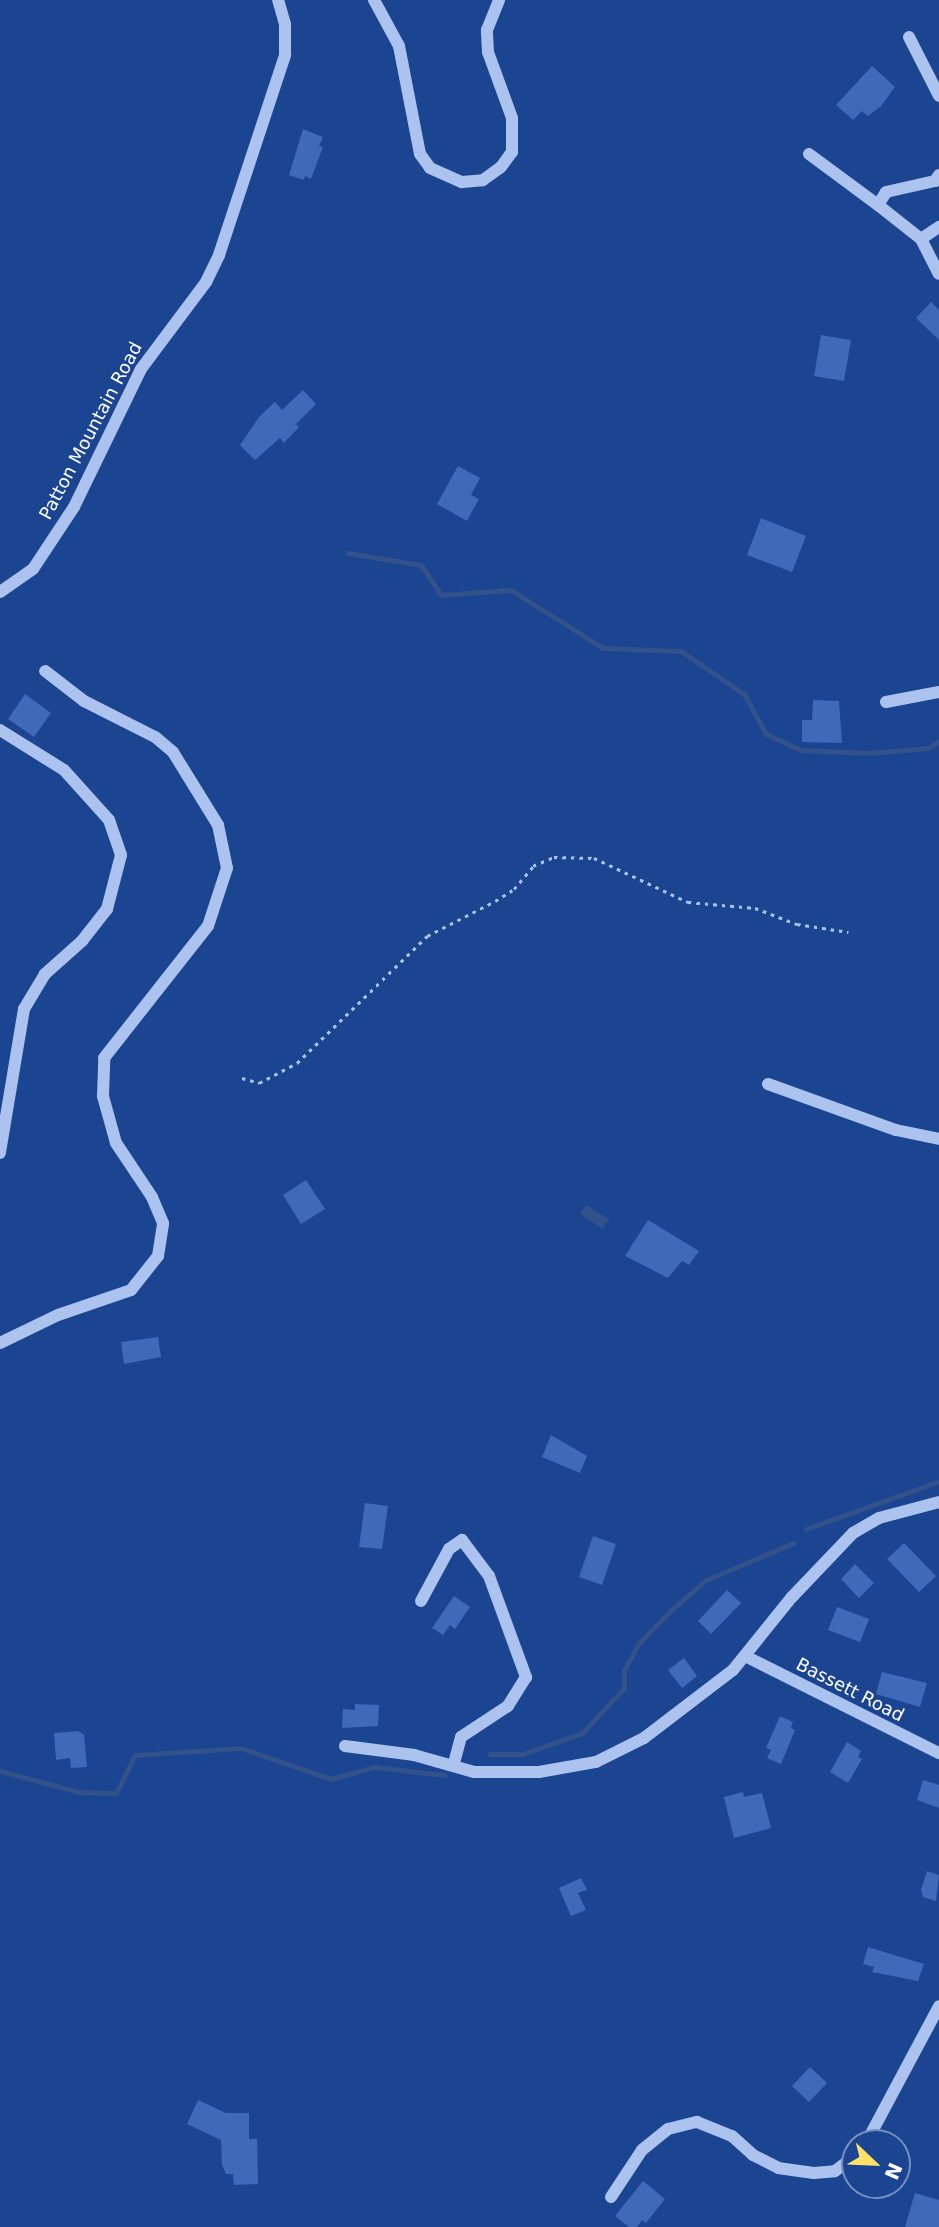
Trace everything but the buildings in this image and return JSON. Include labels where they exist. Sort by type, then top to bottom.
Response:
[{"type":"street","name":"Patton Mountain Road","points":[[0,592],[33,569],[75,507],[141,369],[206,282],[219,256],[285,55],[285,24],[278,0]]},
{"type":"street","points":[[374,0],[399,46],[420,154],[430,168],[461,182],[483,180],[501,167],[512,152],[515,134],[488,52],[487,30],[499,0]]},
{"type":"street","points":[[909,37],[939,96]]},
{"type":"street","points":[[809,154],[921,239],[939,274]]},
{"type":"street","points":[[878,205],[886,192],[935,181],[939,175]]},
{"type":"street","points":[[921,239],[939,227]]},
{"type":"street","points":[[0,1343],[58,1315],[131,1290],[158,1256],[163,1223],[157,1206],[116,1143],[103,1096],[104,1058],[208,926],[227,868],[218,825],[173,752],[155,737],[84,701],[45,671]]},
{"type":"street","points":[[887,702],[939,692]]},
{"type":"street","points":[[0,730],[64,770],[109,820],[121,855],[107,909],[82,942],[45,974],[24,1009],[0,1153]]},
{"type":"street","points":[[768,1084],[896,1130],[939,1139]]},
{"type":"street","points":[[345,1746],[454,1764],[474,1772],[514,1774],[596,1762],[671,1719],[745,1656],[800,1588],[853,1533],[879,1518],[939,1502]]},
{"type":"street","points":[[421,1601],[449,1549],[463,1540],[489,1576],[526,1677],[508,1706],[461,1737],[454,1764]]},
{"type":"street","name":"Bassett Road","points":[[745,1656],[939,1753]]},
{"type":"street","points":[[873,2129],[939,2006]]},
{"type":"street","points":[[611,2197],[642,2150],[668,2129],[697,2122],[732,2136],[753,2155],[778,2168],[814,2174],[835,2171],[841,2166]]},
{"type":"path","points":[[242,1079],[259,1083],[298,1063],[427,936],[495,901],[514,889],[533,866],[554,857],[594,858],[688,902],[755,908],[797,924],[848,932]]},
{"type":"water","points":[[586,1205],[609,1219],[603,1229],[580,1214]]},
{"type":"waterway","points":[[348,553],[421,565],[441,595],[511,590],[603,648],[681,651],[744,694],[766,734],[800,750],[870,753],[928,748],[939,741]]},
{"type":"waterway","points":[[806,1529],[939,1481]]},
{"type":"waterway","points":[[490,1754],[523,1754],[582,1733],[624,1688],[624,1670],[639,1643],[670,1611],[706,1580],[793,1543]]},
{"type":"waterway","points":[[0,1771],[79,1792],[116,1793],[135,1755],[241,1748],[331,1779],[374,1767],[445,1775]]}]
